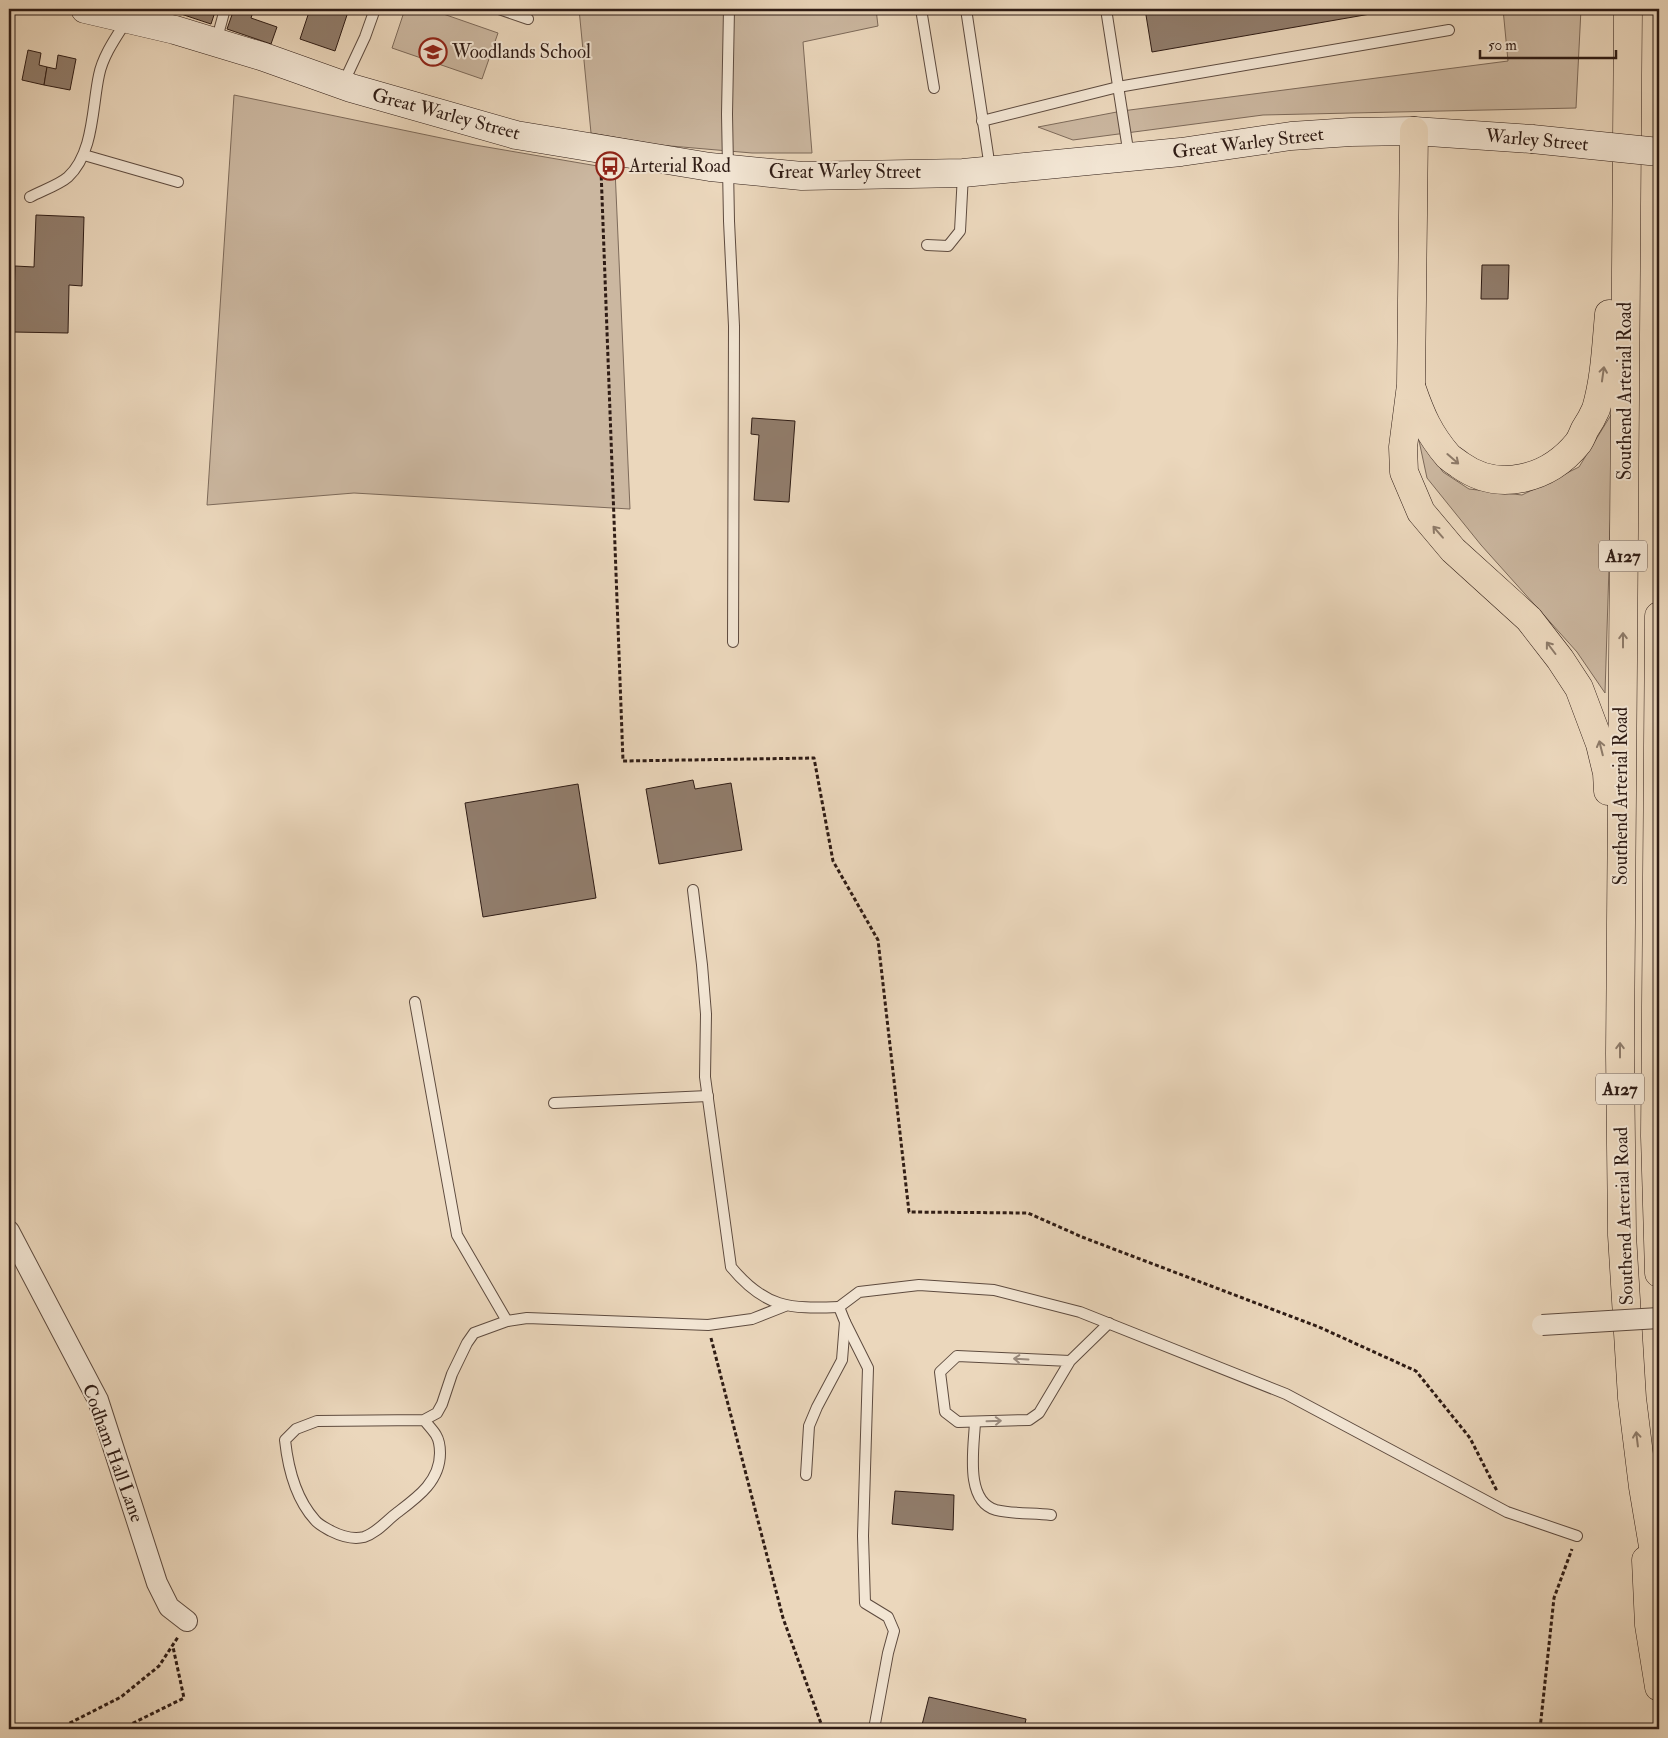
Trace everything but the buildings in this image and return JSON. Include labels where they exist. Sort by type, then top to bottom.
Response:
[{"type":"highway","points":[[1411,385],[1423,421],[1431,433],[1449,457],[1472,474],[1495,480],[1520,479],[1544,472],[1562,459],[1579,442],[1595,410],[1603,377],[1612,292],[1613,206],[1628,18]]},
{"type":"highway","name":"Southend Arterial Road","points":[[1628,18],[1620,1054],[1622,1234],[1632,1398],[1643,1488],[1659,1582]]},
{"type":"highway","points":[[1414,131],[1411,385],[1403,447],[1404,472],[1421,512],[1453,550],[1530,619],[1579,688],[1600,744],[1607,772],[1621,918]]},
{"type":"highway","name":"Southend Arterial Road","points":[[1659,616],[1655,1118],[1659,1273]]},
{"type":"highway","points":[[1643,1488],[1649,1625],[1659,1687]]},
{"type":"main road","name":"Great Warley Street","points":[[85,9],[175,30],[264,57],[342,85],[516,135],[728,169],[802,176],[963,173],[1181,152],[1291,136],[1351,132],[1414,131]]},
{"type":"main road","name":"Warley Street","points":[[1414,131],[1532,139],[1659,152]]},
{"type":"street","name":"Codham Hall Lane","points":[[9,1231],[98,1400],[157,1583],[169,1606],[187,1621]]},
{"type":"street","points":[[1542,1325],[1659,1318]]},
{"type":"lane","points":[[216,42],[225,9]]},
{"type":"lane","points":[[342,85],[376,9]]},
{"type":"lane","points":[[500,9],[528,19]]},
{"type":"lane","points":[[729,9],[727,114],[734,326],[733,642]]},
{"type":"lane","points":[[921,9],[934,88]]},
{"type":"lane","points":[[966,9],[990,169]]},
{"type":"lane","points":[[1106,9],[1129,156]]},
{"type":"lane","points":[[30,197],[68,177],[84,155],[100,73],[112,44],[128,19]]},
{"type":"lane","points":[[982,121],[1118,87],[1449,30]]},
{"type":"lane","points":[[84,155],[178,182]]},
{"type":"lane","points":[[926,245],[948,246],[960,231],[963,173]]},
{"type":"lane","points":[[693,890],[706,1014],[705,1077],[731,1267],[744,1282],[763,1296],[785,1306],[804,1308],[839,1307],[859,1292],[919,1285],[994,1290],[1080,1312],[1286,1394],[1507,1512],[1577,1536]]},
{"type":"lane","points":[[415,1002],[457,1235],[507,1321]]},
{"type":"lane","points":[[554,1103],[708,1096]]},
{"type":"lane","points":[[424,1420],[437,1436],[440,1448],[440,1462],[433,1480],[410,1503],[383,1526],[366,1536],[358,1538],[341,1535],[317,1522],[304,1505],[287,1460],[285,1440],[296,1429],[317,1421],[424,1420],[437,1413],[466,1343],[474,1333],[507,1321],[527,1318],[708,1325],[752,1320],[785,1306]]},
{"type":"lane","points":[[839,1307],[844,1322],[868,1368],[863,1536],[865,1603],[888,1617],[894,1631],[874,1729]]},
{"type":"lane","points":[[806,1475],[809,1426],[842,1360],[844,1322]]},
{"type":"lane","points":[[1070,1361],[957,1356],[940,1372],[945,1412],[958,1422],[1028,1420],[1039,1413],[1070,1361],[1110,1324]]},
{"type":"lane","points":[[975,1422],[973,1474],[977,1492],[982,1501],[989,1507],[998,1510],[1051,1515]]},
{"type":"path","points":[[600,149],[623,761],[814,758],[833,860],[878,940],[909,1212],[1028,1213],[1082,1237],[1319,1327],[1416,1371],[1470,1438],[1507,1512]]},
{"type":"path","points":[[708,1325],[783,1618],[822,1729]]},
{"type":"path","points":[[1540,1729],[1554,1598],[1577,1536]]},
{"type":"path","points":[[58,1729],[121,1698],[160,1666],[187,1621]]},
{"type":"path","points":[[121,1729],[184,1698],[173,1646]]},
{"type":"shaded area","points":[[405,9],[429,9],[498,33],[482,79],[392,48]]},
{"type":"shaded area","points":[[579,9],[876,9],[878,26],[803,42],[812,153],[752,153],[659,145],[591,133]]},
{"type":"shaded area","points":[[1503,9],[1581,9],[1576,108],[1263,115],[1073,140],[1038,127],[1122,111],[1508,61]]},
{"type":"shaded area","points":[[234,95],[475,145],[615,169],[630,509],[354,493],[207,505]]},
{"type":"shaded area","points":[[1614,410],[1605,693],[1577,652],[1481,545],[1427,478],[1418,436],[1443,472],[1469,489],[1522,495],[1579,467]]},
{"type":"place","name":"Woodlands School","points":[[433,52]]},
{"type":"place","name":"Arterial Road","points":[[610,166]]}]
